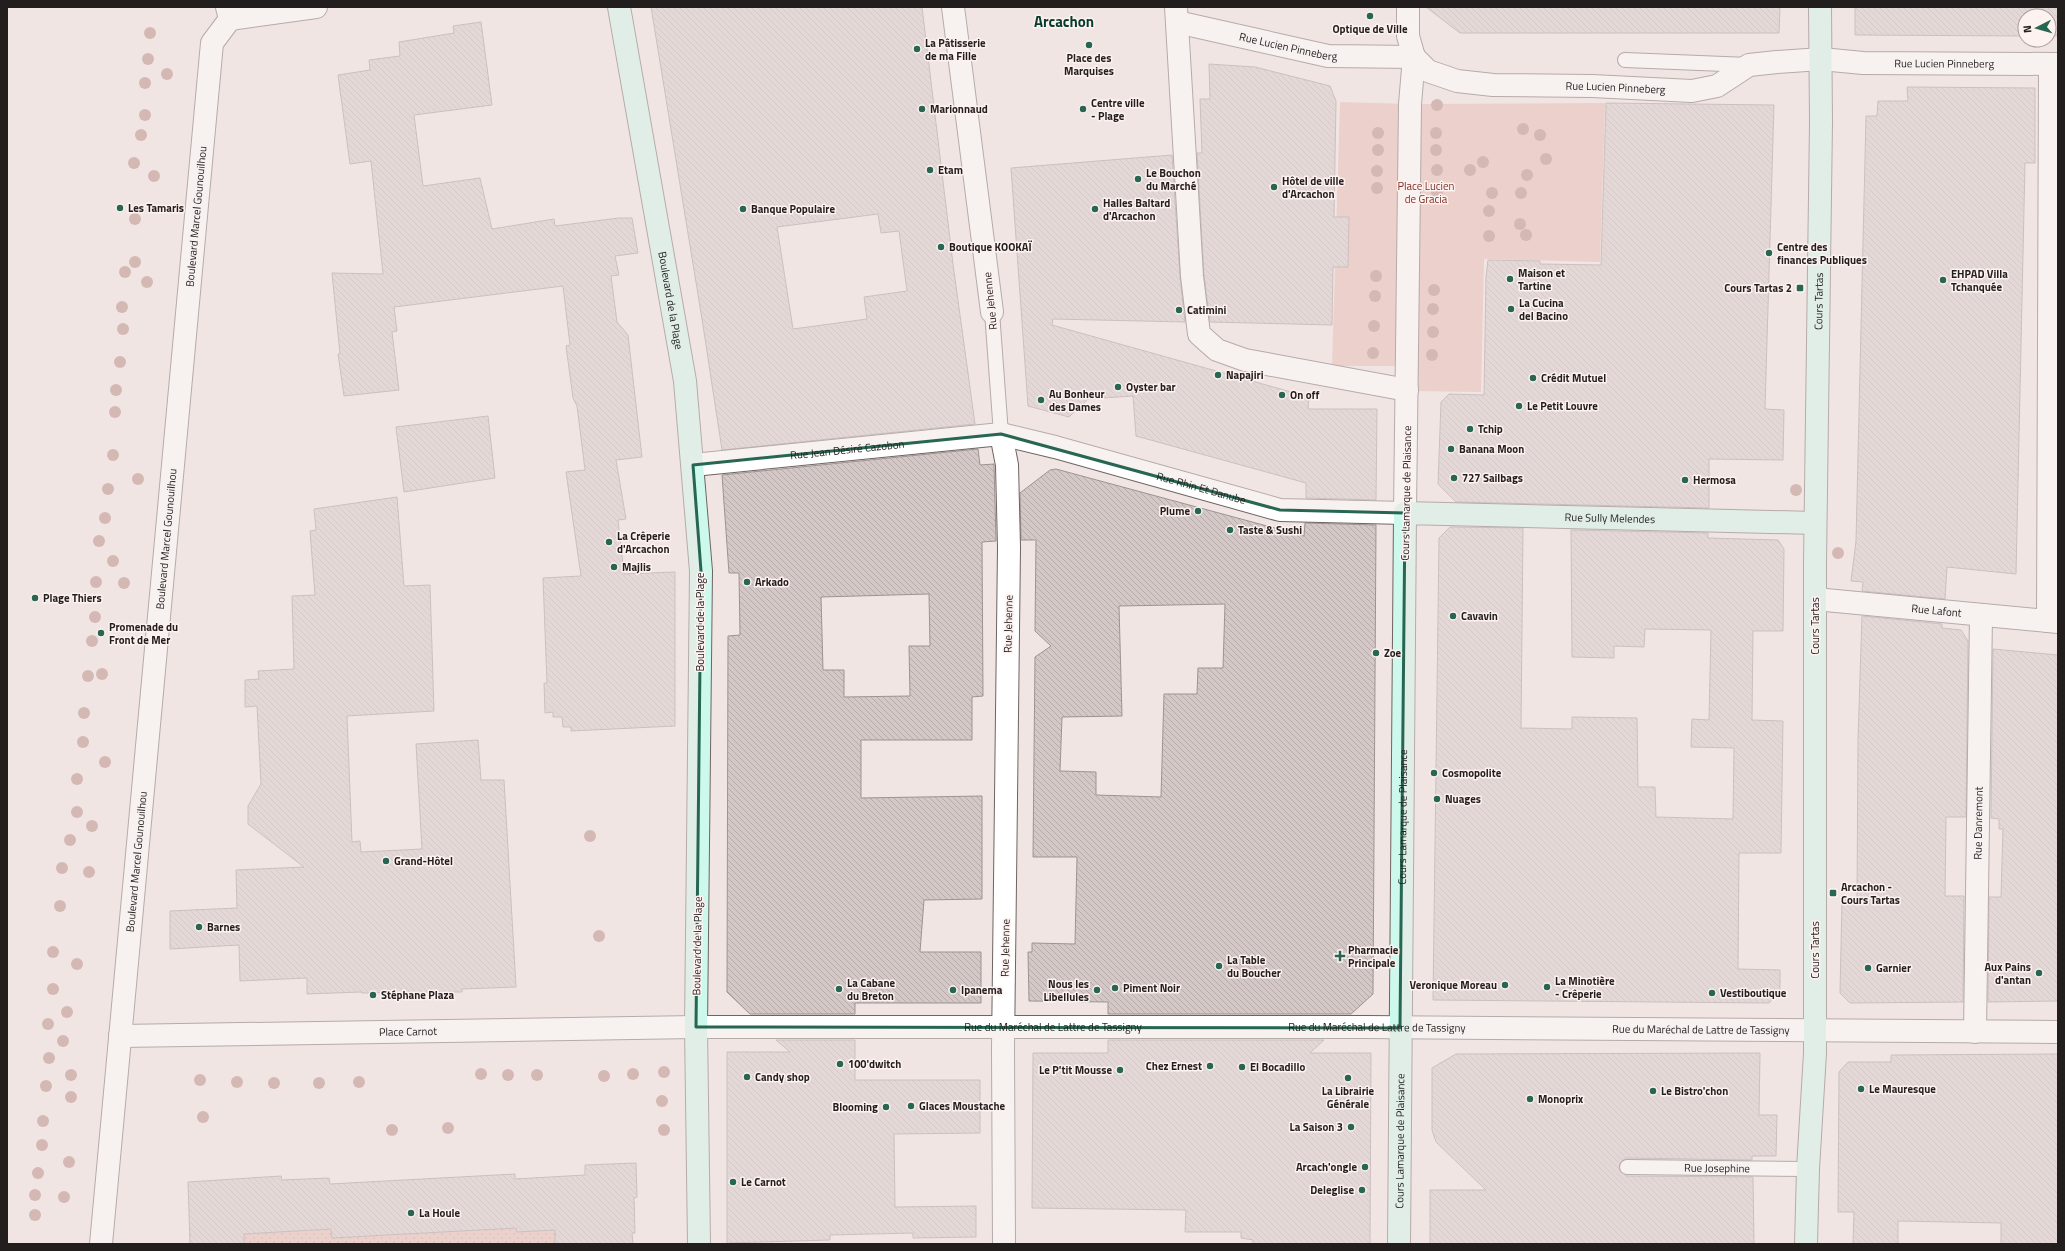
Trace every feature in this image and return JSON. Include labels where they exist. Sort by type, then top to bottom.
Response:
[{"type":"street","points":[[228,13],[316,7]]},
{"type":"street","name":"Boulevard de la Plage","points":[[619,7],[685,380],[701,571],[696,1027],[699,1244]]},
{"type":"street","name":"Rue Jehenne","points":[[953,7],[992,312]]},
{"type":"street","points":[[1177,14],[1192,276],[1199,334],[1217,350],[1245,360],[1407,390],[1410,104],[1414,57],[1408,36],[1408,7]]},
{"type":"street","name":"Cours Tartas","points":[[1806,1244],[1814,1031],[1815,523],[1821,59],[1820,7]]},
{"type":"street","name":"Boulevard Marcel Gounouilhou","points":[[101,1244],[212,43],[228,13]]},
{"type":"street","name":"Rue Lucien Pinneberg","points":[[1177,14],[1328,56],[1414,57],[1428,71],[1457,81],[1493,85],[1592,86],[1692,91],[1717,86],[1750,65],[1821,59],[1863,63],[2054,64]]},
{"type":"street","points":[[2053,621],[2054,64]]},
{"type":"street","name":"Cours Lamarque de Plaisance","points":[[1399,1244],[1407,390]]},
{"type":"street","name":"Rue Jean Désiré Cazobon","points":[[693,465],[1001,434]]},
{"type":"street","name":"Rue Jehenne","points":[[1001,434],[1007,465],[1009,547],[1004,1026],[1004,1244]]},
{"type":"street","name":"Rue Rhin Et Danube","points":[[1001,434],[1055,447],[1280,510],[1406,513]]},
{"type":"street","name":"Rue Sully Melendes","points":[[1406,513],[1815,523]]},
{"type":"street","name":"Rue Lafont","points":[[1815,599],[2053,621]]},
{"type":"street","name":"Rue Danremont","points":[[1975,1032],[1981,615]]},
{"type":"street","name":"Rue du Maréchal de Lattre de Tassigny","points":[[696,1027],[1004,1026],[2058,1032]]},
{"type":"street","name":"Place Carnot","points":[[120,1036],[696,1027]]},
{"type":"lane","points":[[1625,60],[1750,65]]},
{"type":"lane","name":"Rue Jehenne","points":[[992,312],[1001,434]]},
{"type":"lane","name":"Rue Josephine","points":[[1627,1167],[1808,1169]]},
{"type":"highlighted area","points":[[1001,434],[1280,510],[1405,513],[1400,1028],[696,1027],[701,571],[693,465]]},
{"type":"green space","name":"Place Lucien de Gracia","points":[[1340,102],[1410,104],[1605,103],[1600,262],[1484,259],[1481,392],[1414,391],[1415,366],[1332,366]]},
{"type":"green space","points":[[516,1228],[517,1232],[555,1230],[555,1244],[244,1244],[244,1234],[331,1229],[332,1238]]},
{"type":"building","points":[[651,7],[922,7],[953,264],[975,424],[722,450]],"holes":[[[878,214],[881,233],[899,231],[907,291],[864,297],[867,319],[793,329],[777,227]]]},
{"type":"building","points":[[1426,7],[1780,7],[1779,33],[1460,33]]},
{"type":"building","points":[[1855,7],[2058,7],[2058,36],[2057,8],[2017,8],[2017,36],[1855,35]]},
{"type":"building","points":[[481,22],[492,105],[414,115],[423,186],[480,178],[492,229],[554,219],[555,226],[619,218],[632,218],[638,253],[615,256],[619,275],[611,276],[617,322],[628,335],[642,457],[616,460],[626,519],[618,520],[624,574],[675,572],[675,726],[571,731],[571,727],[563,727],[562,717],[553,717],[553,712],[545,713],[544,683],[547,683],[543,578],[581,576],[566,472],[585,470],[577,406],[573,398],[566,346],[570,345],[563,286],[394,307],[397,331],[392,332],[399,390],[344,396],[338,354],[340,354],[332,273],[383,274],[371,161],[350,164],[338,75],[370,70],[369,60],[400,56],[399,42],[454,33],[453,26]]},
{"type":"building","name":"Hôtel de ville d'Arcachon","points":[[1209,64],[1255,67],[1330,86],[1336,101],[1334,217],[1349,217],[1348,267],[1333,267],[1332,325],[1210,322],[1204,275],[1197,153],[1202,153],[1200,99],[1210,99]]},
{"type":"building","name":"EHPAD Villa Tchanquée","points":[[1907,87],[2035,88],[2035,163],[2025,163],[2016,574],[1947,567],[1945,599],[1862,591],[1863,582],[1851,581],[1856,541],[1866,116],[1877,116],[1878,101],[1908,101]]},
{"type":"building","points":[[1606,103],[1774,105],[1765,409],[1784,410],[1783,460],[1709,459],[1709,508],[1456,502],[1438,484],[1441,402],[1449,394],[1484,395],[1486,277],[1488,260],[1540,261],[1540,264],[1601,265]]},
{"type":"building","points":[[1172,155],[1180,277],[1185,322],[1053,319],[1052,325],[1309,397],[1308,409],[1377,409],[1376,500],[1306,498],[1306,483],[1136,436],[1133,396],[1088,399],[1069,417],[1028,406],[1011,168]]},
{"type":"building","points":[[488,416],[495,478],[404,492],[396,427]]},
{"type":"building","points":[[978,449],[980,465],[994,464],[996,541],[982,542],[983,696],[972,697],[972,740],[861,740],[861,798],[982,796],[982,899],[924,900],[920,952],[981,952],[981,1003],[855,1003],[855,1014],[750,1014],[727,992],[728,636],[740,635],[739,573],[729,573],[722,475]],"holes":[[[929,594],[930,646],[909,646],[910,696],[844,697],[844,670],[823,670],[821,597]]]},
{"type":"building","points":[[1056,469],[1304,536],[1305,523],[1376,525],[1373,994],[1351,1014],[1108,1014],[1108,1002],[1029,1001],[1028,952],[1032,952],[1032,943],[1075,944],[1077,857],[1033,857],[1035,657],[1051,646],[1035,631],[1036,540],[1021,540],[1020,493],[1050,470]],"holes":[[[1225,604],[1223,668],[1198,668],[1197,694],[1164,694],[1161,797],[1096,795],[1096,772],[1060,771],[1062,717],[1122,716],[1119,606]]]},
{"type":"building","name":"Grand-Hôtel","points":[[397,497],[404,586],[430,585],[434,711],[347,716],[352,842],[360,841],[361,852],[422,849],[416,744],[478,740],[481,780],[504,780],[516,987],[462,989],[462,992],[361,992],[307,994],[307,978],[240,981],[239,945],[170,949],[170,911],[237,908],[236,870],[304,867],[248,824],[248,806],[261,784],[257,706],[245,707],[245,680],[259,679],[258,671],[294,669],[292,596],[315,595],[310,531],[316,530],[314,509]]},
{"type":"building","points":[[1450,527],[1523,528],[1521,728],[1572,729],[1572,717],[1637,718],[1638,787],[1655,787],[1656,817],[1733,819],[1734,748],[1691,747],[1692,719],[1709,720],[1711,630],[1645,629],[1644,647],[1614,646],[1614,658],[1572,657],[1571,530],[1708,533],[1708,538],[1778,540],[1784,549],[1783,631],[1753,631],[1752,720],[1783,721],[1781,853],[1739,853],[1738,969],[1780,970],[1780,992],[1769,1003],[1433,1000],[1439,538]]},
{"type":"building","points":[[1862,616],[1942,624],[1942,628],[1961,630],[1968,641],[1966,817],[1946,817],[1945,896],[1964,896],[1963,1002],[1850,1003],[1840,993],[1842,899],[1857,899],[1858,739]]},
{"type":"building","points":[[1993,649],[2058,655],[2058,1001],[1988,1002],[1989,897],[2001,897],[2003,829],[1999,829],[1999,819],[1991,818]]},
{"type":"building","points":[[776,1040],[855,1040],[855,1080],[980,1080],[980,1133],[894,1134],[895,1207],[976,1206],[976,1237],[913,1238],[913,1233],[830,1235],[830,1240],[727,1243],[727,1052],[790,1052]]},
{"type":"building","points":[[1108,1040],[1324,1040],[1310,1053],[1371,1053],[1370,1244],[1253,1244],[1253,1240],[1241,1238],[1241,1232],[1185,1232],[1186,1210],[1032,1208],[1033,1053],[1108,1053]]},
{"type":"building","points":[[1760,1053],[1759,1115],[1777,1115],[1776,1156],[1752,1156],[1752,1160],[1627,1158],[1623,1160],[1619,1167],[1620,1171],[1627,1176],[1753,1177],[1754,1244],[1430,1244],[1430,1190],[1486,1190],[1436,1142],[1432,1130],[1432,1068],[1456,1054]]},
{"type":"building","points":[[2058,1054],[2058,1244],[2001,1244],[2001,1223],[1898,1221],[1898,1244],[1853,1244],[1854,1212],[1838,1212],[1839,1072],[1848,1062],[1891,1062],[1891,1055]]},
{"type":"building","name":"La Houle","points":[[636,1163],[637,1197],[634,1198],[635,1233],[632,1233],[633,1244],[555,1244],[555,1230],[517,1232],[516,1228],[332,1238],[331,1229],[244,1234],[244,1244],[190,1244],[188,1182],[281,1176],[282,1180],[329,1178],[330,1184],[515,1174],[515,1179],[585,1175],[585,1165]]},
{"type":"place","name":"Optique de Ville","points":[[1370,16]]},
{"type":"place","name":"Place des Marquises","points":[[1089,45]]},
{"type":"place","name":"La Pâtisserie de ma Fille","points":[[917,49]]},
{"type":"place","name":"Marionnaud","points":[[922,109]]},
{"type":"place","name":"Centre ville - Plage","points":[[1083,109]]},
{"type":"place","name":"Etam","points":[[930,170]]},
{"type":"place","name":"Le Bouchon du Marché","points":[[1138,179]]},
{"type":"place","name":"Hôtel de ville d'Arcachon","points":[[1274,187]]},
{"type":"place","name":"Les Tamaris","points":[[120,208]]},
{"type":"place","name":"Banque Populaire","points":[[743,209]]},
{"type":"place","name":"Halles Baltard d'Arcachon","points":[[1095,209]]},
{"type":"place","name":"Boutique KOOKAÏ","points":[[941,247]]},
{"type":"place","name":"Centre des finances Publiques","points":[[1769,253]]},
{"type":"place","name":"Maison et Tartine","points":[[1510,279]]},
{"type":"place","name":"EHPAD Villa Tchanquée","points":[[1943,280]]},
{"type":"place","name":"Cours Tartas 2","points":[[1800,288]]},
{"type":"place","name":"La Cucina del Bacino","points":[[1511,309]]},
{"type":"place","name":"Catimini","points":[[1179,310]]},
{"type":"place","name":"Napajiri","points":[[1218,375]]},
{"type":"place","name":"Crédit Mutuel","points":[[1533,378]]},
{"type":"place","name":"Oyster bar","points":[[1118,387]]},
{"type":"place","name":"On off","points":[[1282,395]]},
{"type":"place","name":"Au Bonheur des Dames","points":[[1041,400]]},
{"type":"place","name":"Le Petit Louvre","points":[[1519,406]]},
{"type":"place","name":"Tchip","points":[[1470,429]]},
{"type":"place","name":"Banana Moon","points":[[1451,449]]},
{"type":"place","name":"727 Sailbags","points":[[1454,478]]},
{"type":"place","name":"Hermosa","points":[[1685,480]]},
{"type":"place","name":"Plume","points":[[1198,511]]},
{"type":"place","name":"Taste & Sushi","points":[[1230,530]]},
{"type":"place","name":"La Crêperie d'Arcachon","points":[[609,542]]},
{"type":"place","name":"Majlis","points":[[614,567]]},
{"type":"place","name":"Arkado","points":[[747,582]]},
{"type":"place","name":"Plage Thiers","points":[[35,598]]},
{"type":"place","name":"Cavavin","points":[[1453,616]]},
{"type":"place","name":"Promenade du Front de Mer","points":[[101,633]]},
{"type":"place","name":"Zoe","points":[[1376,653]]},
{"type":"place","name":"Cosmopolite","points":[[1434,773]]},
{"type":"place","name":"Nuages","points":[[1437,799]]},
{"type":"place","name":"Grand-Hôtel","points":[[386,861]]},
{"type":"place","name":"Arcachon - Cours Tartas","points":[[1833,893]]},
{"type":"place","name":"Barnes","points":[[199,927]]},
{"type":"place","name":"Pharmacie Principale","points":[[1340,956]]},
{"type":"place","name":"La Table du Boucher","points":[[1219,966]]},
{"type":"place","name":"Garnier","points":[[1868,968]]},
{"type":"place","name":"Aux Pains d'antan","points":[[2039,973]]},
{"type":"place","name":"Veronique Moreau","points":[[1505,985]]},
{"type":"place","name":"La Minotière - Crêperie","points":[[1547,987]]},
{"type":"place","name":"Piment Noir","points":[[1115,988]]},
{"type":"place","name":"La Cabane du Breton","points":[[839,989]]},
{"type":"place","name":"Ipanema","points":[[953,990]]},
{"type":"place","name":"Nous les Libellules","points":[[1097,990]]},
{"type":"place","name":"Vestiboutique","points":[[1712,993]]},
{"type":"place","name":"Stéphane Plaza","points":[[373,995]]},
{"type":"place","name":"100'dwitch","points":[[840,1064]]},
{"type":"place","name":"Chez Ernest","points":[[1210,1066]]},
{"type":"place","name":"El Bocadillo","points":[[1242,1067]]},
{"type":"place","name":"Le P'tit Mousse","points":[[1120,1070]]},
{"type":"place","name":"Candy shop","points":[[747,1077]]},
{"type":"place","name":"La Librairie Générale","points":[[1348,1078]]},
{"type":"place","name":"Le Mauresque","points":[[1861,1089]]},
{"type":"place","name":"Le Bistro'chon","points":[[1653,1091]]},
{"type":"place","name":"Monoprix","points":[[1530,1099]]},
{"type":"place","name":"Glaces Moustache","points":[[911,1106]]},
{"type":"place","name":"Blooming","points":[[886,1107]]},
{"type":"place","name":"La Saison 3","points":[[1351,1127]]},
{"type":"place","name":"Arcach'ongle","points":[[1365,1167]]},
{"type":"place","name":"Le Carnot","points":[[733,1182]]},
{"type":"place","name":"Deleglise","points":[[1362,1190]]},
{"type":"place","name":"La Houle","points":[[411,1213]]},
{"type":"district","name":"Arcachon","points":[[1064,22]]}]
